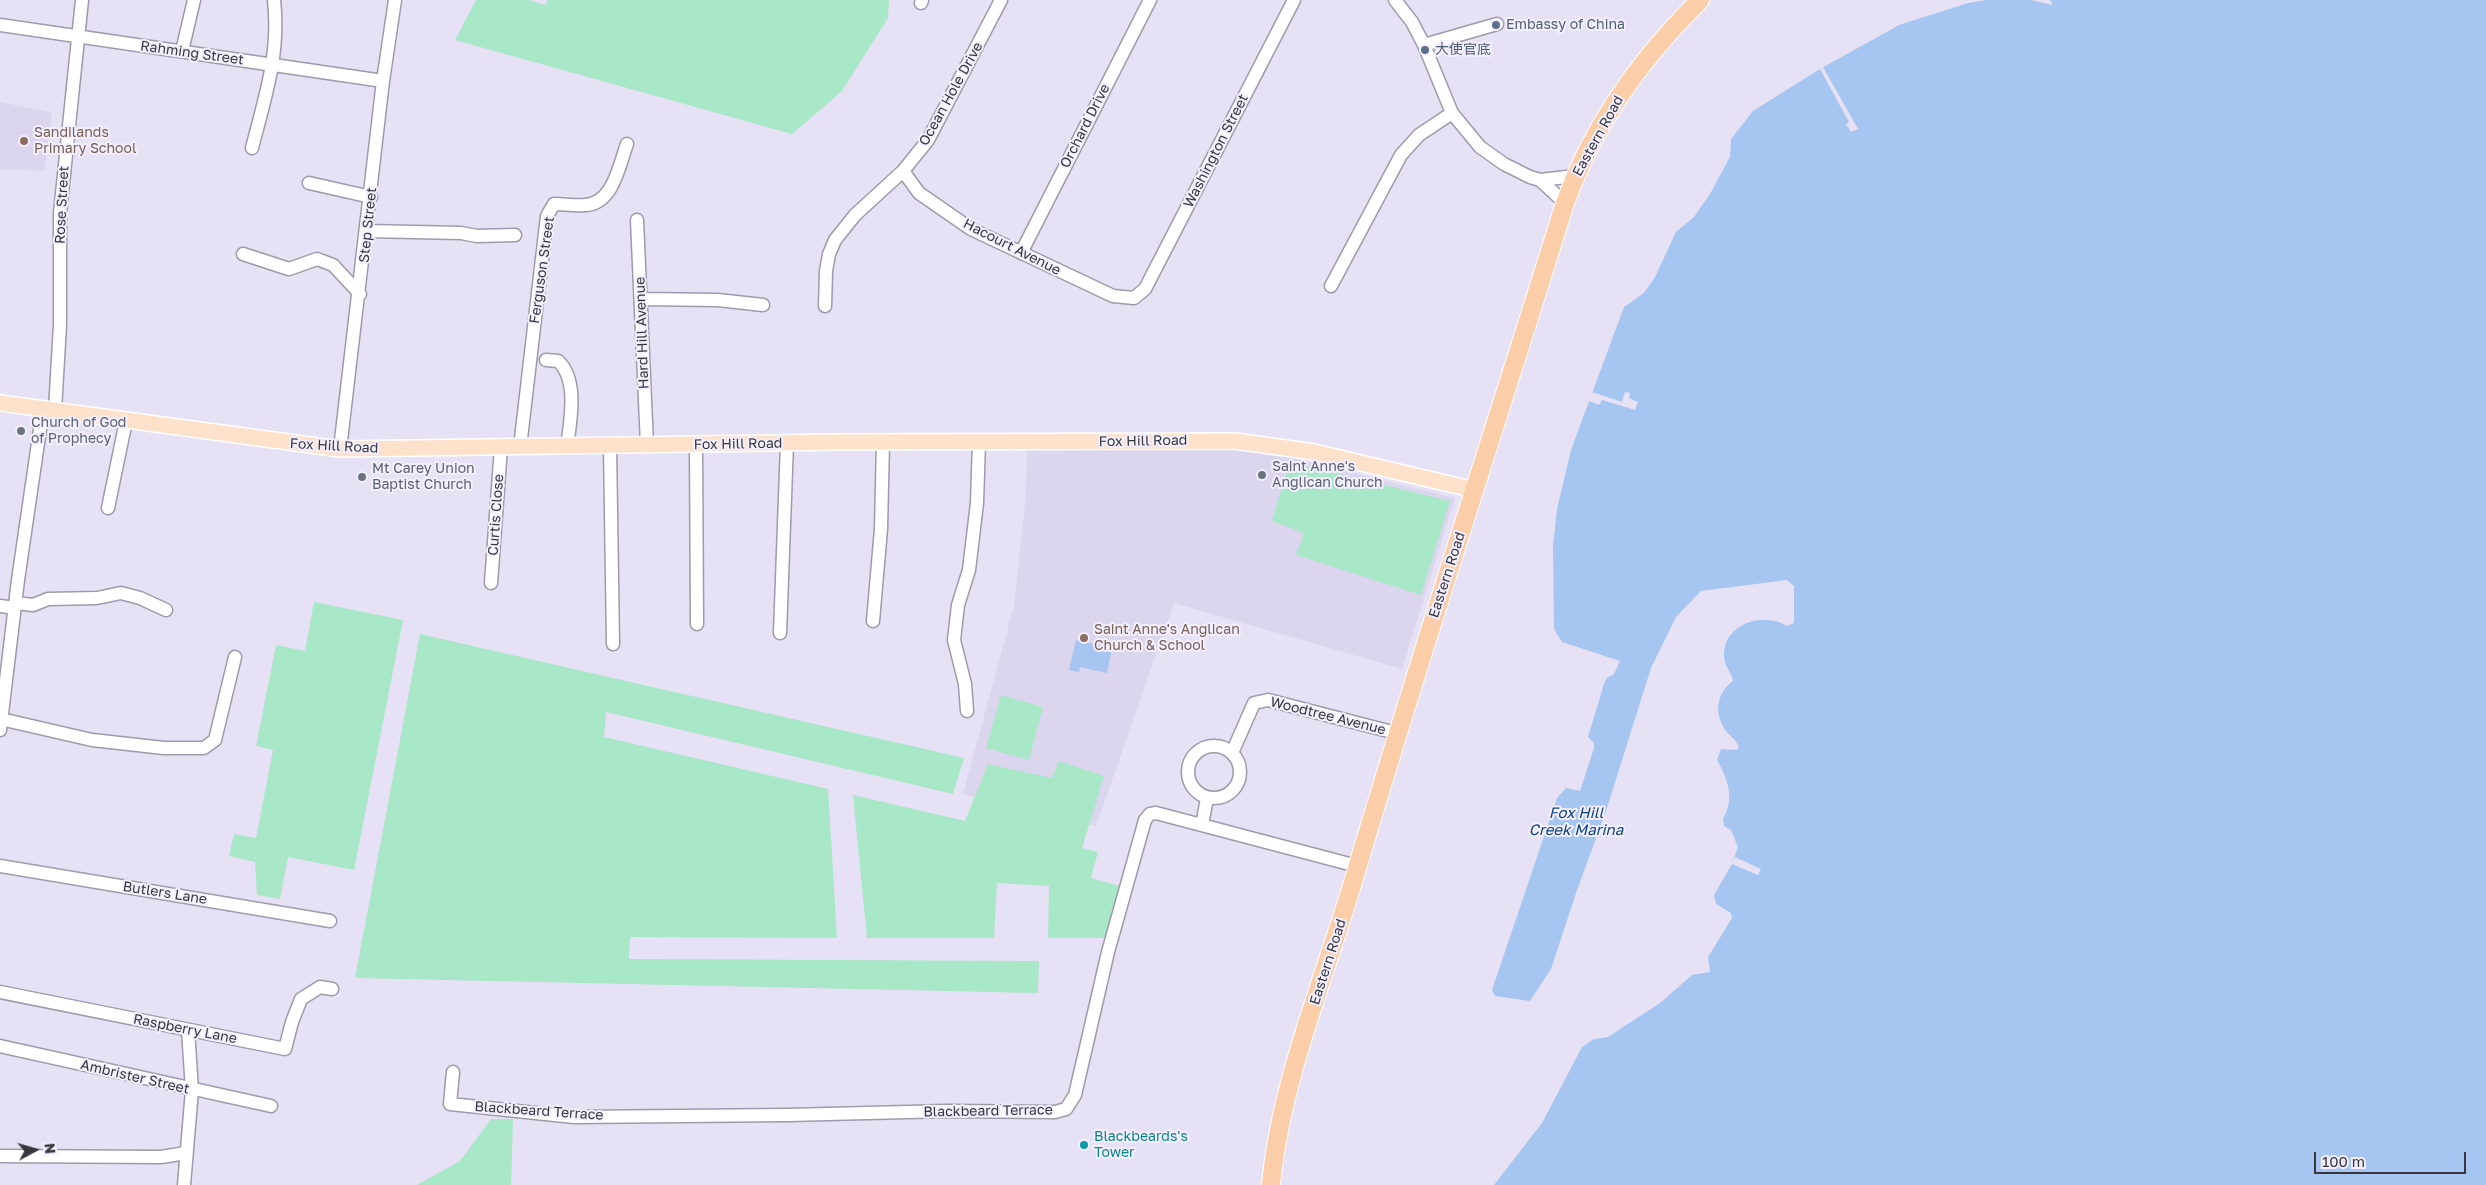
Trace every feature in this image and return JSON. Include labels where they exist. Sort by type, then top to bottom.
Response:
[{"type":"highway","name":"Eastern Road","points":[[1271,1185],[1273,1161],[1286,1100],[1303,1038],[1331,956],[1396,733],[1565,203],[1575,176],[1608,112],[1636,72],[1670,29],[1700,0]]},
{"type":"main road","name":"Fox Hill Road","points":[[0,404],[340,449],[883,442],[1235,441],[1314,452],[1474,490]]},
{"type":"street","name":"Rose Street","points":[[1,725],[16,606],[49,410],[60,325],[60,213],[82,0]]},
{"type":"street","points":[[182,51],[194,0]]},
{"type":"street","points":[[252,148],[274,64],[277,38],[274,0]]},
{"type":"street","name":"Step Street","points":[[340,449],[360,294],[383,81],[395,0]]},
{"type":"street","name":"Ocean Hole Drive","points":[[825,306],[826,271],[829,254],[835,240],[855,215],[903,171],[928,140],[1001,0]]},
{"type":"street","name":"Orchard Drive","points":[[1021,253],[1150,0]]},
{"type":"street","name":"Washington Street","points":[[1134,298],[1145,289],[1294,0]]},
{"type":"street","points":[[1394,0],[1412,22],[1424,45],[1452,114],[1480,147],[1504,164],[1540,180],[1565,203]]},
{"type":"street","points":[[1424,45],[1497,24]]},
{"type":"street","name":"Rahming Street","points":[[0,25],[383,81]]},
{"type":"street","points":[[1331,286],[1401,155],[1419,135],[1452,114]]},
{"type":"street","name":"Ferguson Street","points":[[520,447],[547,216],[554,204],[587,205],[601,200],[609,191],[627,144]]},
{"type":"street","name":"Hacourt Avenue","points":[[903,171],[919,193],[971,229],[1112,296],[1134,298]]},
{"type":"street","points":[[1540,180],[1575,176]]},
{"type":"street","points":[[309,182],[371,197]]},
{"type":"street","name":"Hard Hill Avenue","points":[[637,220],[647,445]]},
{"type":"street","points":[[367,231],[461,232],[477,236],[515,236]]},
{"type":"street","points":[[243,254],[289,269],[316,259],[325,262],[333,265],[360,294]]},
{"type":"street","points":[[641,299],[718,300],[763,305]]},
{"type":"street","points":[[546,360],[558,361],[568,372],[571,416],[567,447]]},
{"type":"street","points":[[108,508],[126,421]]},
{"type":"street","points":[[873,621],[881,529],[883,442]]},
{"type":"street","points":[[967,711],[965,684],[954,640],[958,605],[969,570],[976,503],[979,442]]},
{"type":"street","points":[[780,633],[787,443]]},
{"type":"street","points":[[696,445],[697,624]]},
{"type":"street","points":[[610,446],[613,644]]},
{"type":"street","name":"Curtis Close","points":[[491,583],[501,447]]},
{"type":"street","points":[[0,606],[33,605],[48,599],[97,598],[121,593],[140,598],[166,610]]},
{"type":"street","points":[[1,725],[92,740],[164,748],[204,748],[215,740],[235,657]]},
{"type":"street","name":"Woodtree Avenue","points":[[1232,753],[1254,703],[1259,700],[1268,700],[1396,733]]},
{"type":"street","points":[[1208,746],[1217,746],[1232,753],[1241,768],[1238,786],[1224,797],[1207,798],[1193,788],[1189,780],[1188,771],[1194,755],[1208,746]]},
{"type":"street","points":[[1202,825],[1207,798]]},
{"type":"street","name":"Blackbeard Terrace","points":[[453,1072],[450,1104],[574,1117],[947,1111],[1055,1112],[1066,1108],[1076,1096],[1108,952],[1145,820],[1150,814],[1156,813],[1357,866]]},
{"type":"street","name":"Butlers Lane","points":[[0,866],[330,921]]},
{"type":"street","name":"Raspberry Lane","points":[[0,992],[285,1049],[301,999],[320,987],[332,989]]},
{"type":"street","points":[[184,1185],[192,1090],[188,1030]]},
{"type":"street","name":"Ambrister Street","points":[[0,1046],[271,1106]]},
{"type":"street","points":[[0,1156],[161,1157],[186,1153]]},
{"type":"shaded area","name":"Sandilands Primary School","points":[[0,102],[52,113],[44,171],[0,169]]},
{"type":"shaded area","name":"Saint Anne's Anglican Church & School","points":[[1027,446],[1230,449],[1280,455],[1455,498],[1402,669],[1174,603],[1096,826],[963,794],[1014,606],[1026,494]]},
{"type":"green space","points":[[476,0],[529,0],[546,5],[547,0],[889,0],[888,18],[842,91],[792,134],[455,40]]},
{"type":"green space","points":[[1289,462],[1450,501],[1421,595],[1296,555],[1304,533],[1272,521]]},
{"type":"green space","points":[[314,602],[403,620],[354,870],[288,857],[280,899],[257,895],[255,862],[229,856],[234,834],[256,838],[273,750],[256,746],[276,645],[305,651]]},
{"type":"green space","points":[[420,634],[964,758],[953,794],[606,712],[604,737],[828,789],[837,938],[630,937],[629,959],[1039,961],[1038,993],[355,978]]},
{"type":"green space","points":[[1001,695],[1043,707],[1029,760],[986,748]]},
{"type":"green space","points":[[1059,761],[1104,776],[1082,848],[1098,852],[1091,878],[1120,886],[1107,938],[1048,938],[1049,886],[997,883],[994,938],[867,938],[853,795],[965,821],[988,764],[1052,778]]},
{"type":"green space","points":[[491,1119],[513,1119],[511,1185],[417,1185],[460,1161]]},
{"type":"water","name":"Fox Hill Creek Marina","points":[[1987,0],[2031,0],[2053,5],[2050,0],[2486,0],[2486,1185],[1494,1185],[1542,1123],[1582,1047],[1594,1039],[1608,1037],[1660,1003],[1692,975],[1710,972],[1708,957],[1732,918],[1731,913],[1716,904],[1714,895],[1732,864],[1738,847],[1731,830],[1724,826],[1723,819],[1729,804],[1729,789],[1717,760],[1721,749],[1736,750],[1739,748],[1720,720],[1718,708],[1724,690],[1733,681],[1724,660],[1725,645],[1737,628],[1746,623],[1756,620],[1767,620],[1787,626],[1794,623],[1794,586],[1787,580],[1701,591],[1676,617],[1651,668],[1606,811],[1551,969],[1530,1001],[1495,996],[1492,990],[1557,798],[1566,788],[1580,791],[1594,748],[1594,743],[1588,737],[1604,684],[1607,678],[1614,674],[1620,661],[1562,642],[1554,629],[1553,546],[1557,509],[1571,450],[1624,307],[1644,293],[1655,277],[1676,232],[1694,217],[1710,194],[1730,157],[1731,139],[1753,111],[1820,69],[1899,25],[1968,3]]},
{"type":"water","points":[[1076,640],[1112,648],[1107,673],[1080,667],[1079,672],[1069,670]]},
{"type":"pier","points":[[1823,67],[1858,129],[1851,132],[1846,124],[1849,122],[1820,69]]},
{"type":"pier","points":[[1592,392],[1622,402],[1625,392],[1630,393],[1629,398],[1638,402],[1635,410],[1602,400],[1599,405],[1589,401]]},
{"type":"pier","points":[[1735,857],[1761,869],[1758,875],[1732,864]]},
{"type":"place","name":"Embassy of China","points":[[1496,25]]},
{"type":"place","name":"大使官底","points":[[1425,50]]},
{"type":"place","name":"Sandilands Primary School","points":[[24,141]]},
{"type":"place","name":"Church of God of Prophecy","points":[[21,431]]},
{"type":"place","name":"Saint Anne's Anglican Church","points":[[1262,475]]},
{"type":"place","name":"Mt Carey Union Baptist Church","points":[[362,477]]},
{"type":"place","name":"Saint Anne's Anglican Church & School","points":[[1084,638]]},
{"type":"place","name":"Blackbeards's Tower","points":[[1084,1145]]}]
